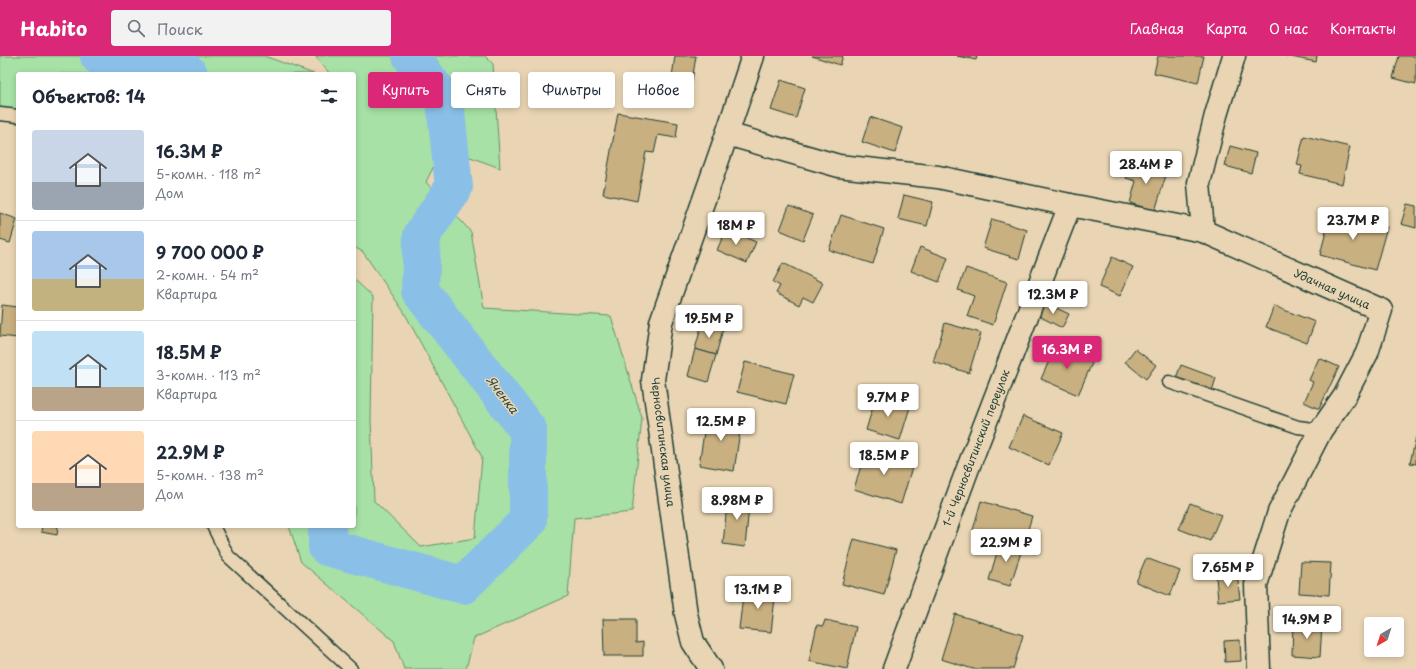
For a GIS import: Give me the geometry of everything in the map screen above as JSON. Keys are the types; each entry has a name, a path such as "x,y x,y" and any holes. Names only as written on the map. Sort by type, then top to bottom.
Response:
{"street":[{"name":"Черносвитинская улица","path":"711,669 693,642 686,614 653,380 661,322 727,134 752,56"},
{"path":"727,134 839,166 938,177 1202,231 1199,182 1216,115 1234,56"},
{"name":"1-й Черносвитинский переулок","path":"894,669 968,468 1070,205"},
{"name":"Удачная улица","path":"1202,231 1381,310 1367,353 1344,397 1321,430 1279,512 1256,585 1259,669"}],"lane":[{"path":"0,114 16,116"},
{"path":"1169,382 1298,427 1321,430"},
{"path":"214,528 228,556 351,669"}],"green space":[{"path":"0,56 264,56 308,72 16,72 16,121 0,121"},
{"path":"315,56 485,56 493,64 494,72 451,72 451,108 496,108 500,168 443,147 426,182 471,232 484,308 611,316 642,418 632,512 574,518 568,596 474,638 466,669 404,669 394,641 301,562 290,528 356,528 356,281 373,297 371,419 374,501 421,547 475,538 482,457 404,312 363,252 356,248 356,72 328,72"}],"building":[{"path":"675,56 696,56 693,72 673,72"},
{"path":"812,56 843,56 840,65"},
{"path":"957,56 977,56 976,60"},
{"path":"1158,56 1204,56 1198,83 1154,73"},
{"path":"1286,56 1317,56 1316,62"},
{"path":"1399,56 1416,56 1416,84 1393,78"},
{"path":"781,80 805,88 796,118 771,110"},
{"path":"618,113 678,123 676,138 658,135 654,153 646,152 637,201 603,194"},
{"path":"870,117 903,128 895,153 862,142"},
{"path":"1304,136 1350,147 1342,184 1300,174 1302,166 1297,165"},
{"path":"1230,146 1256,153 1251,173 1225,166"},
{"path":"1131,161 1167,172 1155,211 1130,203 1136,181 1126,178"},
{"path":"904,195 933,202 927,226 898,219"},
{"path":"1407,204 1416,206 1416,228 1401,224"},
{"path":"789,206 813,215 803,240 780,230"},
{"path":"1331,212 1387,227 1375,270 1320,255"},
{"path":"0,213 16,219 16,222 10,243 0,240"},
{"path":"841,215 884,229 873,264 829,250"},
{"path":"992,219 1027,230 1019,259 983,248"},
{"path":"726,229 756,242 747,263 717,250"},
{"path":"920,247 948,258 939,282 911,271"},
{"path":"1112,257 1133,267 1120,296 1099,287"},
{"path":"783,263 823,283 813,302 803,297 799,305 776,293 780,286 773,282"},
{"path":"966,268 1007,282 993,325 967,316 974,296 958,290"},
{"path":"1043,302 1069,314 1062,328 1037,315"},
{"path":"2,305 16,307 16,338 0,336"},
{"path":"1274,306 1315,322 1307,343 1266,327"},
{"path":"945,323 981,333 969,373 933,362"},
{"path":"702,324 723,329 716,355 695,349"},
{"path":"1056,345 1093,361 1078,395 1041,379"},
{"path":"695,349 716,355 708,382 688,376"},
{"path":"1135,349 1156,365 1146,379 1125,362"},
{"path":"1319,358 1339,367 1319,409 1304,402 1313,382 1309,380"},
{"path":"745,362 794,374 786,404 737,392"},
{"path":"1181,365 1216,378 1212,391 1176,378"},
{"path":"876,397 910,407 900,440 866,430"},
{"path":"707,413 742,418 734,471 699,465"},
{"path":"1023,416 1063,433 1049,465 1009,447"},
{"path":"1416,437 1416,464 1410,463"},
{"path":"866,449 913,464 901,504 854,489"},
{"path":"728,495 750,497 745,547 723,544"},
{"path":"981,501 1032,516 1023,546 973,530"},
{"path":"1190,503 1221,515 1210,541 1179,529"},
{"path":"42,528 58,528 57,535 41,532"},
{"path":"854,539 896,550 884,595 842,584"},
{"path":"1001,539 1023,546 1010,586 989,580"},
{"path":"1146,558 1180,571 1170,596 1136,582"},
{"path":"1301,562 1331,563 1329,595 1299,593"},
{"path":"1237,574 1240,599 1218,601 1216,576"},
{"path":"744,587 776,590 771,632 739,629"},
{"path":"955,614 1023,635 1013,669 973,669 941,659"},
{"path":"603,619 636,619 636,643 643,642 643,656 604,656"},
{"path":"825,620 856,627 847,669 809,661 817,625 823,626"},
{"path":"1293,623 1322,624 1320,657 1292,655"},
{"path":"1240,640 1241,661 1225,662 1224,641"}],"waterway":[{"name":"Яченка","path":"99,56 177,64 187,72"},
{"name":"Яченка","path":"327,528 327,547 463,585 528,521 528,430 420,291 422,235 454,187 445,102 411,56"}]}
